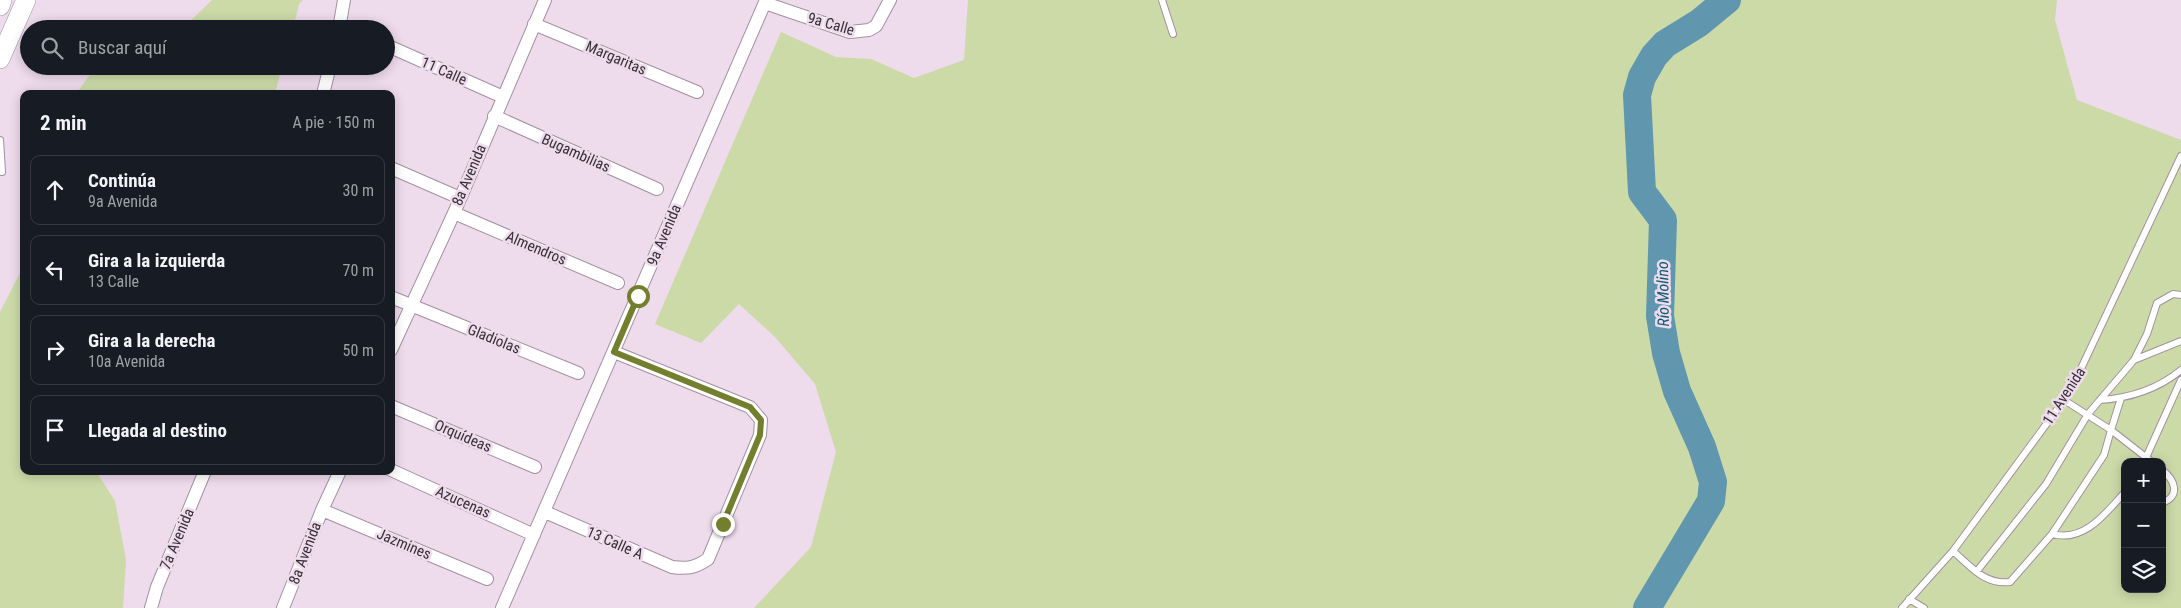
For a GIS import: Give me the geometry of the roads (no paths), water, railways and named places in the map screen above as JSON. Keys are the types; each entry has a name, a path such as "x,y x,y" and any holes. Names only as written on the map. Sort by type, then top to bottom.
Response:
{"main road":[{"path":"0,6 2,0"},
{"path":"0,59 26,0"}],"street":[{"path":"343,20 344,0"},
{"name":"8a Avenida","path":"395,341 454,214 494,116 545,0"},
{"name":"9a Calle","path":"765,1 850,32 869,30 881,20 890,0"},
{"name":"9a Avenida","path":"502,608 765,1"},
{"name":"Margaritas","path":"534,24 697,92"},
{"name":"11 Calle","path":"395,49 503,97"},
{"path":"324,90 328,75"},
{"name":"Bugambilias","path":"494,116 657,190"},
{"path":"395,170 460,198"},
{"name":"Almendros","path":"454,214 618,283"},
{"name":"Gladiolas","path":"395,299 578,373"},
{"name":"13 Calle A","path":"545,512 658,562 686,569 698,566 708,559 760,435 761,420 750,407 614,352"},
{"name":"Orquídeas","path":"395,408 535,467"},
{"name":"Azucenas","path":"395,472 534,534"},
{"name":"7a Avenida","path":"151,608 157,588 203,475"},
{"name":"8a Avenida","path":"284,608 322,510 338,475"},
{"name":"Jazmines","path":"322,510 488,579"}],"lane":[{"path":"1162,0 1173,34"},
{"path":"0,140 2,172"},
{"name":"11 Avenida","path":"1902,608 1908,599 1953,551 2064,400 2086,360 2181,156"},
{"path":"1977,571 2046,484 2088,414 2134,360 2147,334 2158,303 2173,294 2181,296"},
{"path":"2134,360 2181,341"},
{"path":"2100,400 2121,398 2150,389 2169,380 2181,370"},
{"path":"2149,458 2181,380"},
{"path":"1953,551 1986,579 1998,583 2010,582 2052,534 2104,454 2121,398"},
{"path":"2064,400 2111,430 2146,458"},
{"path":"2166,473 2173,484 2174,494 2171,500 2166,502"},
{"path":"2052,534 2064,537 2087,529 2106,513 2121,496"},
{"path":"1908,599 1924,608"}],"waterway":[{"name":"Río Molino","path":"1647,608 1711,501 1713,482 1702,447 1677,391 1666,353 1660,316 1663,220 1642,192 1637,95 1642,77 1654,56 1665,44 1699,23 1727,0"}]}
